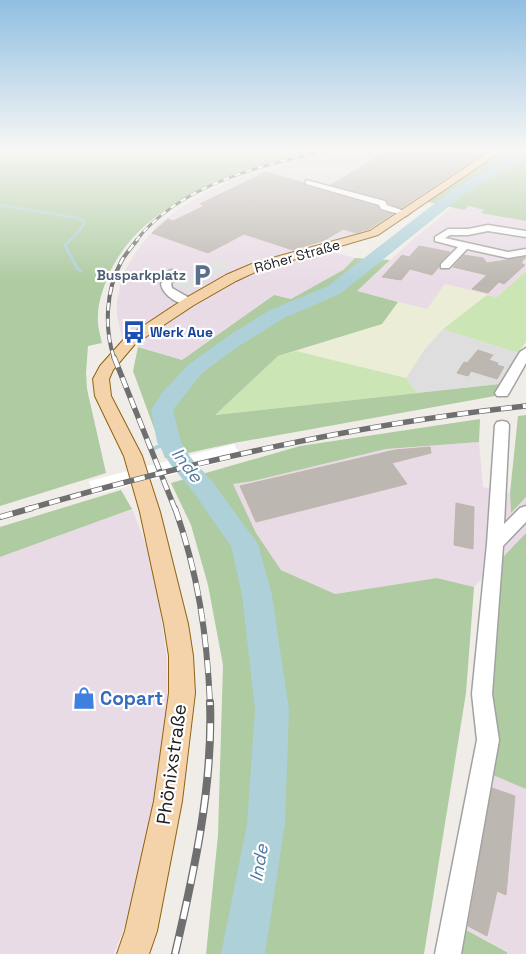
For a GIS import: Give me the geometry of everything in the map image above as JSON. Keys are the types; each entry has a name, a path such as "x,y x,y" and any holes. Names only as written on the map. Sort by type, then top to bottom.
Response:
{"main road":[{"name":"Röher Straße","path":"133,456 102,396 101,380 106,369 130,341 189,302 231,278 258,266 366,237 380,230 433,195"},
{"name":"Phönixstraße","path":"133,456 150,512 176,624 181,656 182,693 178,740 168,801 141,932 133,954"}],"street":[{"path":"355,195 382,202 384,207 406,213"},
{"path":"526,234 488,228 468,232 448,232 438,239 508,255 526,252"},
{"path":"445,266 464,246"},
{"path":"173,273 166,284 167,289 172,294 189,302"},
{"path":"502,393 526,352"},
{"path":"448,954 488,740 482,694 495,544 502,425"},
{"path":"495,544 526,512"}],"shaded area":[{"path":"203,195 430,195 378,230 326,250 355,258 343,270 291,299 274,295 182,360 123,342 117,316 117,302 122,275 138,249 157,225"},
{"path":"468,206 484,210 482,213 526,221 526,271 497,297 445,284 427,309 356,292 411,241 451,208 464,210"},
{"name":"Busparkplatz","path":"217,260 233,266 188,291 171,284"},
{"path":"443,329 518,353 500,384 417,393 406,378 424,350"},
{"path":"479,442 483,487 510,493 511,513 526,497 526,533 474,587 437,578 335,594 281,570 256,533 233,484 253,481 386,449"},
{"name":"Copart","path":"132,509 153,562 167,659 168,737 157,798 126,923 114,954 0,954 0,557"},
{"path":"488,773 526,789 526,954 507,954 507,951 464,929"}],"green space":[{"path":"0,195 191,195 171,206 146,225 124,249 108,276 103,291 98,311 102,343 88,346 86,373 87,389 106,473 0,506"},
{"path":"439,195 526,195 526,221 481,213 484,210 469,206 464,210 428,202"},
{"path":"355,258 390,260 357,291 398,302 382,324 278,356 215,415 500,384 495,396 234,443 165,458 133,371 138,347 182,360 274,295 291,299 343,270"},
{"path":"526,271 526,342 518,353 443,329 487,295 497,297"},
{"path":"445,284 487,295 443,329 424,350 406,378 296,351 382,324 398,302 427,309"},
{"path":"296,351 406,378 417,393 214,415 278,356"},
{"path":"526,415 526,497 511,513 510,493 518,416"},
{"path":"480,419 479,442 386,449 253,481 233,484 256,533 281,570 335,594 437,578 474,587 466,693 424,954 206,954 218,835 223,665 208,585 191,525 171,483 300,446"},
{"path":"121,490 132,509 0,557 0,527"},
{"path":"526,533 526,789 488,773 488,694 503,557"},
{"path":"464,929 507,952 507,954 460,954"}],"pier":[{"path":"234,444 241,457 93,495 89,481"}],"building":[{"path":"220,195 335,195 378,207 380,211 392,214 369,229 356,233 343,229 325,240 293,250 244,234 208,253 152,233 168,219 173,221 204,206 200,204"},
{"path":"368,195 421,195 401,208 388,203 385,199"},
{"path":"419,246 450,252 432,275 410,269 401,280 382,277 402,255 409,257"},
{"path":"464,255 483,258 487,263 526,257 521,263 525,265 504,284 499,282 488,293 472,289 487,275 453,267"},
{"path":"478,350 493,355 489,360 504,367 497,379 471,371 468,376 457,373 464,362 467,363"},
{"path":"430,447 431,453 392,463 407,484 256,522 240,486 395,450"},
{"path":"456,503 474,507 473,549 454,545"},
{"path":"492,788 515,796 506,895 497,891 487,936 468,926"}],"waterway":[{"name":"Inde","path":"243,954 266,824 272,710 257,595 244,544 203,487 182,464 169,442 162,410 195,369 232,342 277,314 334,290 455,195"},
{"path":"0,205 78,218 85,222 65,245 77,268 81,271"},
{"name":"Inde","path":"247,326 253,329"},
{"path":"155,448 169,442"}],"railway":[{"path":"136,241 154,222 175,205 193,195"},
{"path":"114,358 108,322 112,285 121,262 137,240"},
{"path":"114,357 161,474"},
{"path":"161,474 337,434 400,423 526,406"},
{"path":"28,509 161,474"},
{"path":"161,474 175,509"},
{"path":"0,517 32,508"},
{"path":"175,508 190,556 200,604 210,704"},
{"path":"175,954 201,829 208,766 210,704"}],"place":[{"name":"Busparkplatz","path":"202,275"},
{"name":"Werk Aue","path":"134,332"},
{"name":"Copart","path":"84,698"}]}
